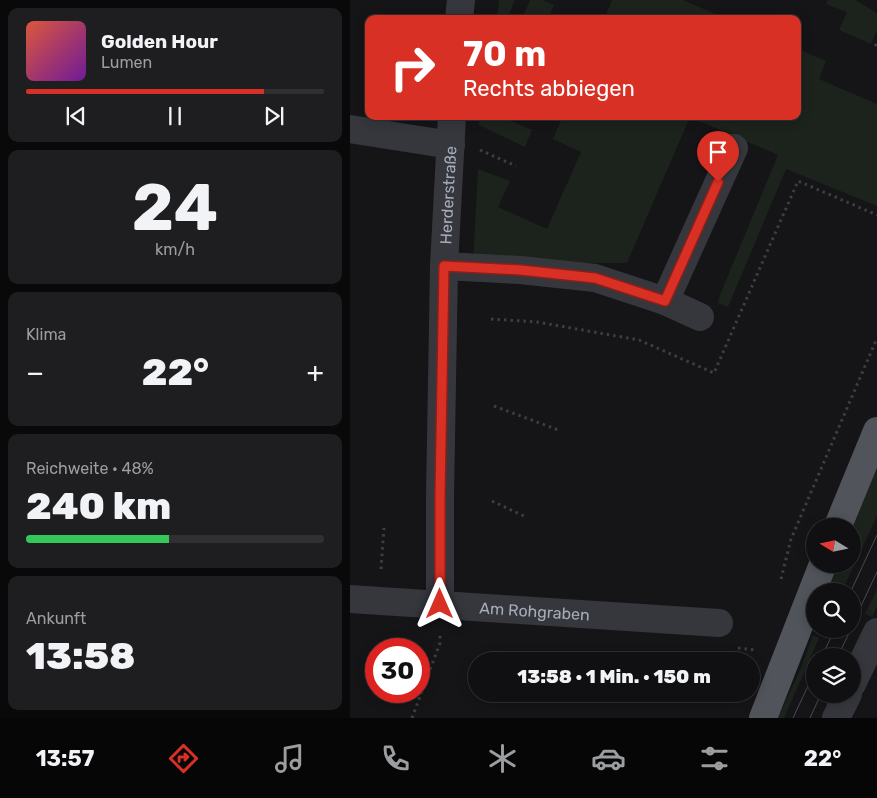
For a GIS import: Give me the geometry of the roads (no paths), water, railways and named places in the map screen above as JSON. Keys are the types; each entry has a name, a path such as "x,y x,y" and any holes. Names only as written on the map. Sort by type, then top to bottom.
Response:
{"main road":[{"path":"841,518 877,431"},
{"path":"762,718 819,573"}],"street":[{"path":"459,15 461,0"},
{"name":"Herderstraße","path":"440,604 444,266 452,120"},
{"path":"350,129 451,145"},
{"path":"665,301 734,148"},
{"path":"444,266 520,270 595,278 665,301 700,317"},
{"name":"Am Rohgraben","path":"350,599 719,623"},
{"path":"861,665 877,632"},
{"path":"836,718 844,703"}],"tram line":[{"path":"855,583 877,535"},
{"path":"861,606 877,572"},
{"path":"826,648 831,638"},
{"path":"842,648 847,638"},
{"path":"793,718 806,690"},
{"path":"810,718 817,703"}]}
